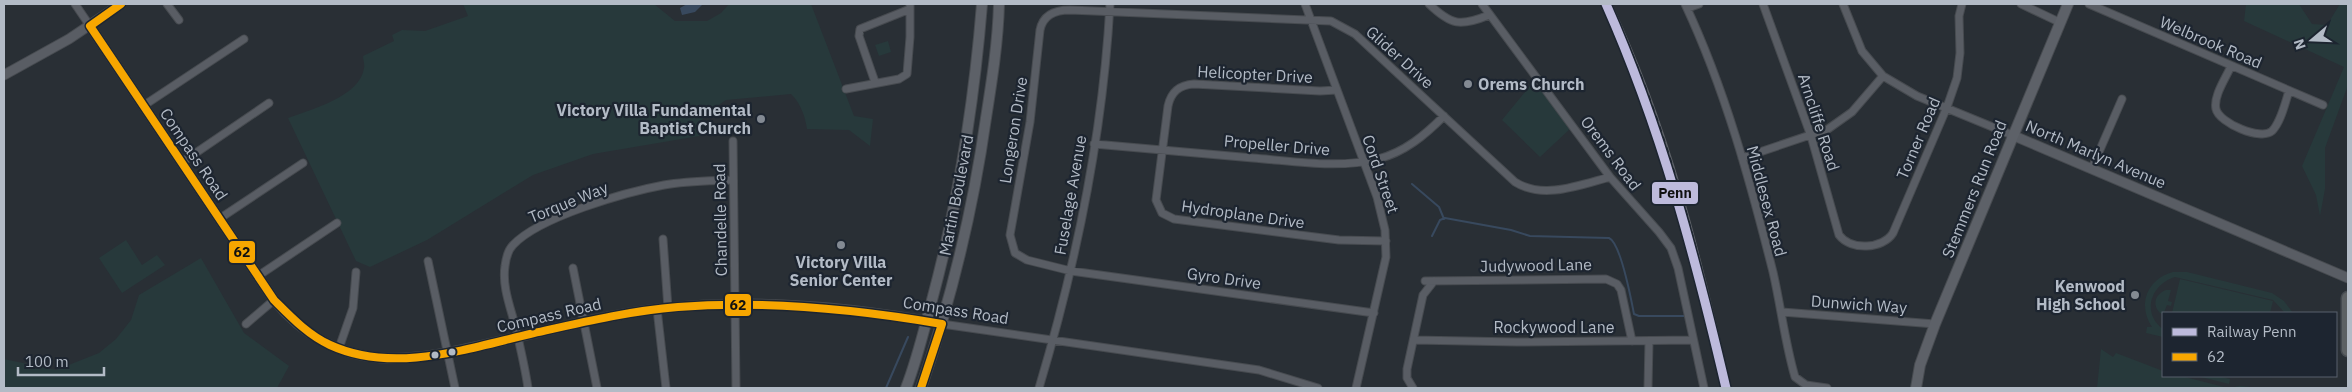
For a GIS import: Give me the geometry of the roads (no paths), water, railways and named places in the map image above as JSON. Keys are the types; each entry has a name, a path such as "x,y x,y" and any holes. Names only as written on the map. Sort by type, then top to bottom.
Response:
{"highway":[{"path":"2348,298 2348,350"}],"main road":[{"name":"Martin Boulevard","path":"906,388 944,256 965,148 982,4"},
{"name":"Martin Boulevard","path":"921,388 942,324 967,228 990,95 999,4"},
{"name":"Stemmers Run Road","path":"1916,388 1920,364 1935,324 2068,4"}],"street":[{"name":"Compass Road","path":"75,4 274,300 298,324 339,348 360,355 385,360 400,360 447,354 584,322 656,309 736,304 778,305 841,310 926,321 1259,370 1318,388"},
{"path":"4,75 90,26 121,4"},
{"path":"167,4 178,20"},
{"name":"Fuselage Avenue","path":"1039,388 1071,270 1094,144 1102,89 1110,4"},
{"name":"Cord Street","path":"1305,4 1380,208 1386,241 1385,263 1356,388"},
{"path":"1429,4 1444,18 1454,22 1474,21 1489,15"},
{"name":"Orems Road","path":"1482,4 1610,177 1671,248 1678,268 1704,388"},
{"path":"1687,6 1699,4"},
{"name":"Arncliffe Road","path":"1763,4 1811,136 1836,228 1843,240 1851,244"},
{"name":"North Marlyn Avenue","path":"1843,4 1862,51 1883,76 1904,90 2348,278"},
{"name":"Torner Road","path":"1851,244 1876,245 1890,238 1947,108 1959,66 1959,16 1962,4"},
{"path":"2021,4 2059,22"},
{"name":"Welbrook Road","path":"2089,4 2323,105"},
{"path":"846,89 875,82 899,79 907,74 910,6 860,29 859,36 875,82"},
{"name":"Middlesex Road","path":"1687,6 1742,158 1782,312 1795,377 1806,385 1827,388"},
{"name":"Longeron Drive","path":"1071,270 1027,260 1018,256 1012,248 1010,240 1011,228 1030,122 1042,23 1052,13 1063,10 1109,12"},
{"name":"Glider Drive","path":"1109,12 1332,21 1355,34 1515,182 1524,188 1535,191 1553,190 1610,177"},
{"path":"143,106 244,39"},
{"path":"2231,66 2215,103 2218,116 2224,121 2256,134 2268,133 2275,128 2289,91"},
{"path":"1742,158 1828,129 1852,112 1883,76"},
{"name":"Helicopter Drive","path":"1162,150 1170,98 1175,91 1184,85 1325,92 1337,90"},
{"path":"2092,168 2122,99"},
{"path":"181,163 269,103"},
{"name":"Propeller Drive","path":"1094,144 1304,163 1343,164 1363,162 1387,156 1408,146 1444,116"},
{"name":"Chandelle Road","path":"733,141 736,388"},
{"name":"Hydroplane Drive","path":"1162,150 1156,200 1162,213 1170,218 1308,237 1386,241"},
{"path":"219,219 303,163"},
{"name":"Torque Way","path":"528,388 518,337 504,282 504,269 510,250 527,234 586,207 618,196 665,185 732,180"},
{"path":"258,276 337,223"},
{"path":"663,239 668,308"},
{"path":"428,261 455,388"},
{"path":"573,268 597,388"},
{"name":"Gyro Drive","path":"1071,270 1374,313"},
{"path":"339,348 354,308 356,272"},
{"name":"Judywood Lane","path":"1425,281 1606,279 1617,284 1621,290 1632,341"},
{"path":"1413,388 1408,382 1407,374 1423,295 1434,281"},
{"path":"246,324 274,300"},
{"path":"656,309 666,388"},
{"name":"Dunwich Way","path":"1782,312 1935,324"},
{"name":"Rockywood Lane","path":"1414,340 1693,340"},
{"path":"1648,388 1649,341"}],"water":[{"path":"687,4 703,4 695,12 682,15 680,8"}],"waterway":[{"path":"1412,184 1439,207 1444,219"},
{"path":"1432,236 1440,220 1445,218 1511,230 1530,236 1609,238 1618,250 1634,314 1639,316 1685,316"},
{"path":"886,388 908,337"}],"railway":[{"path":"1610,4 1631,50 1649,97 1680,193 1694,241 1729,388"}],"rail line":[{"name":"Penn","path":"1606,4 1626,51 1660,145 1689,241 1726,388"}],"place":[{"name":"Orems Church","path":"1468,84"},
{"name":"Victory Villa Fundamental Baptist Church","path":"761,119"},
{"name":"Victory Villa Senior Center","path":"841,245"},
{"name":"Kenwood High School","path":"2135,295"}]}
